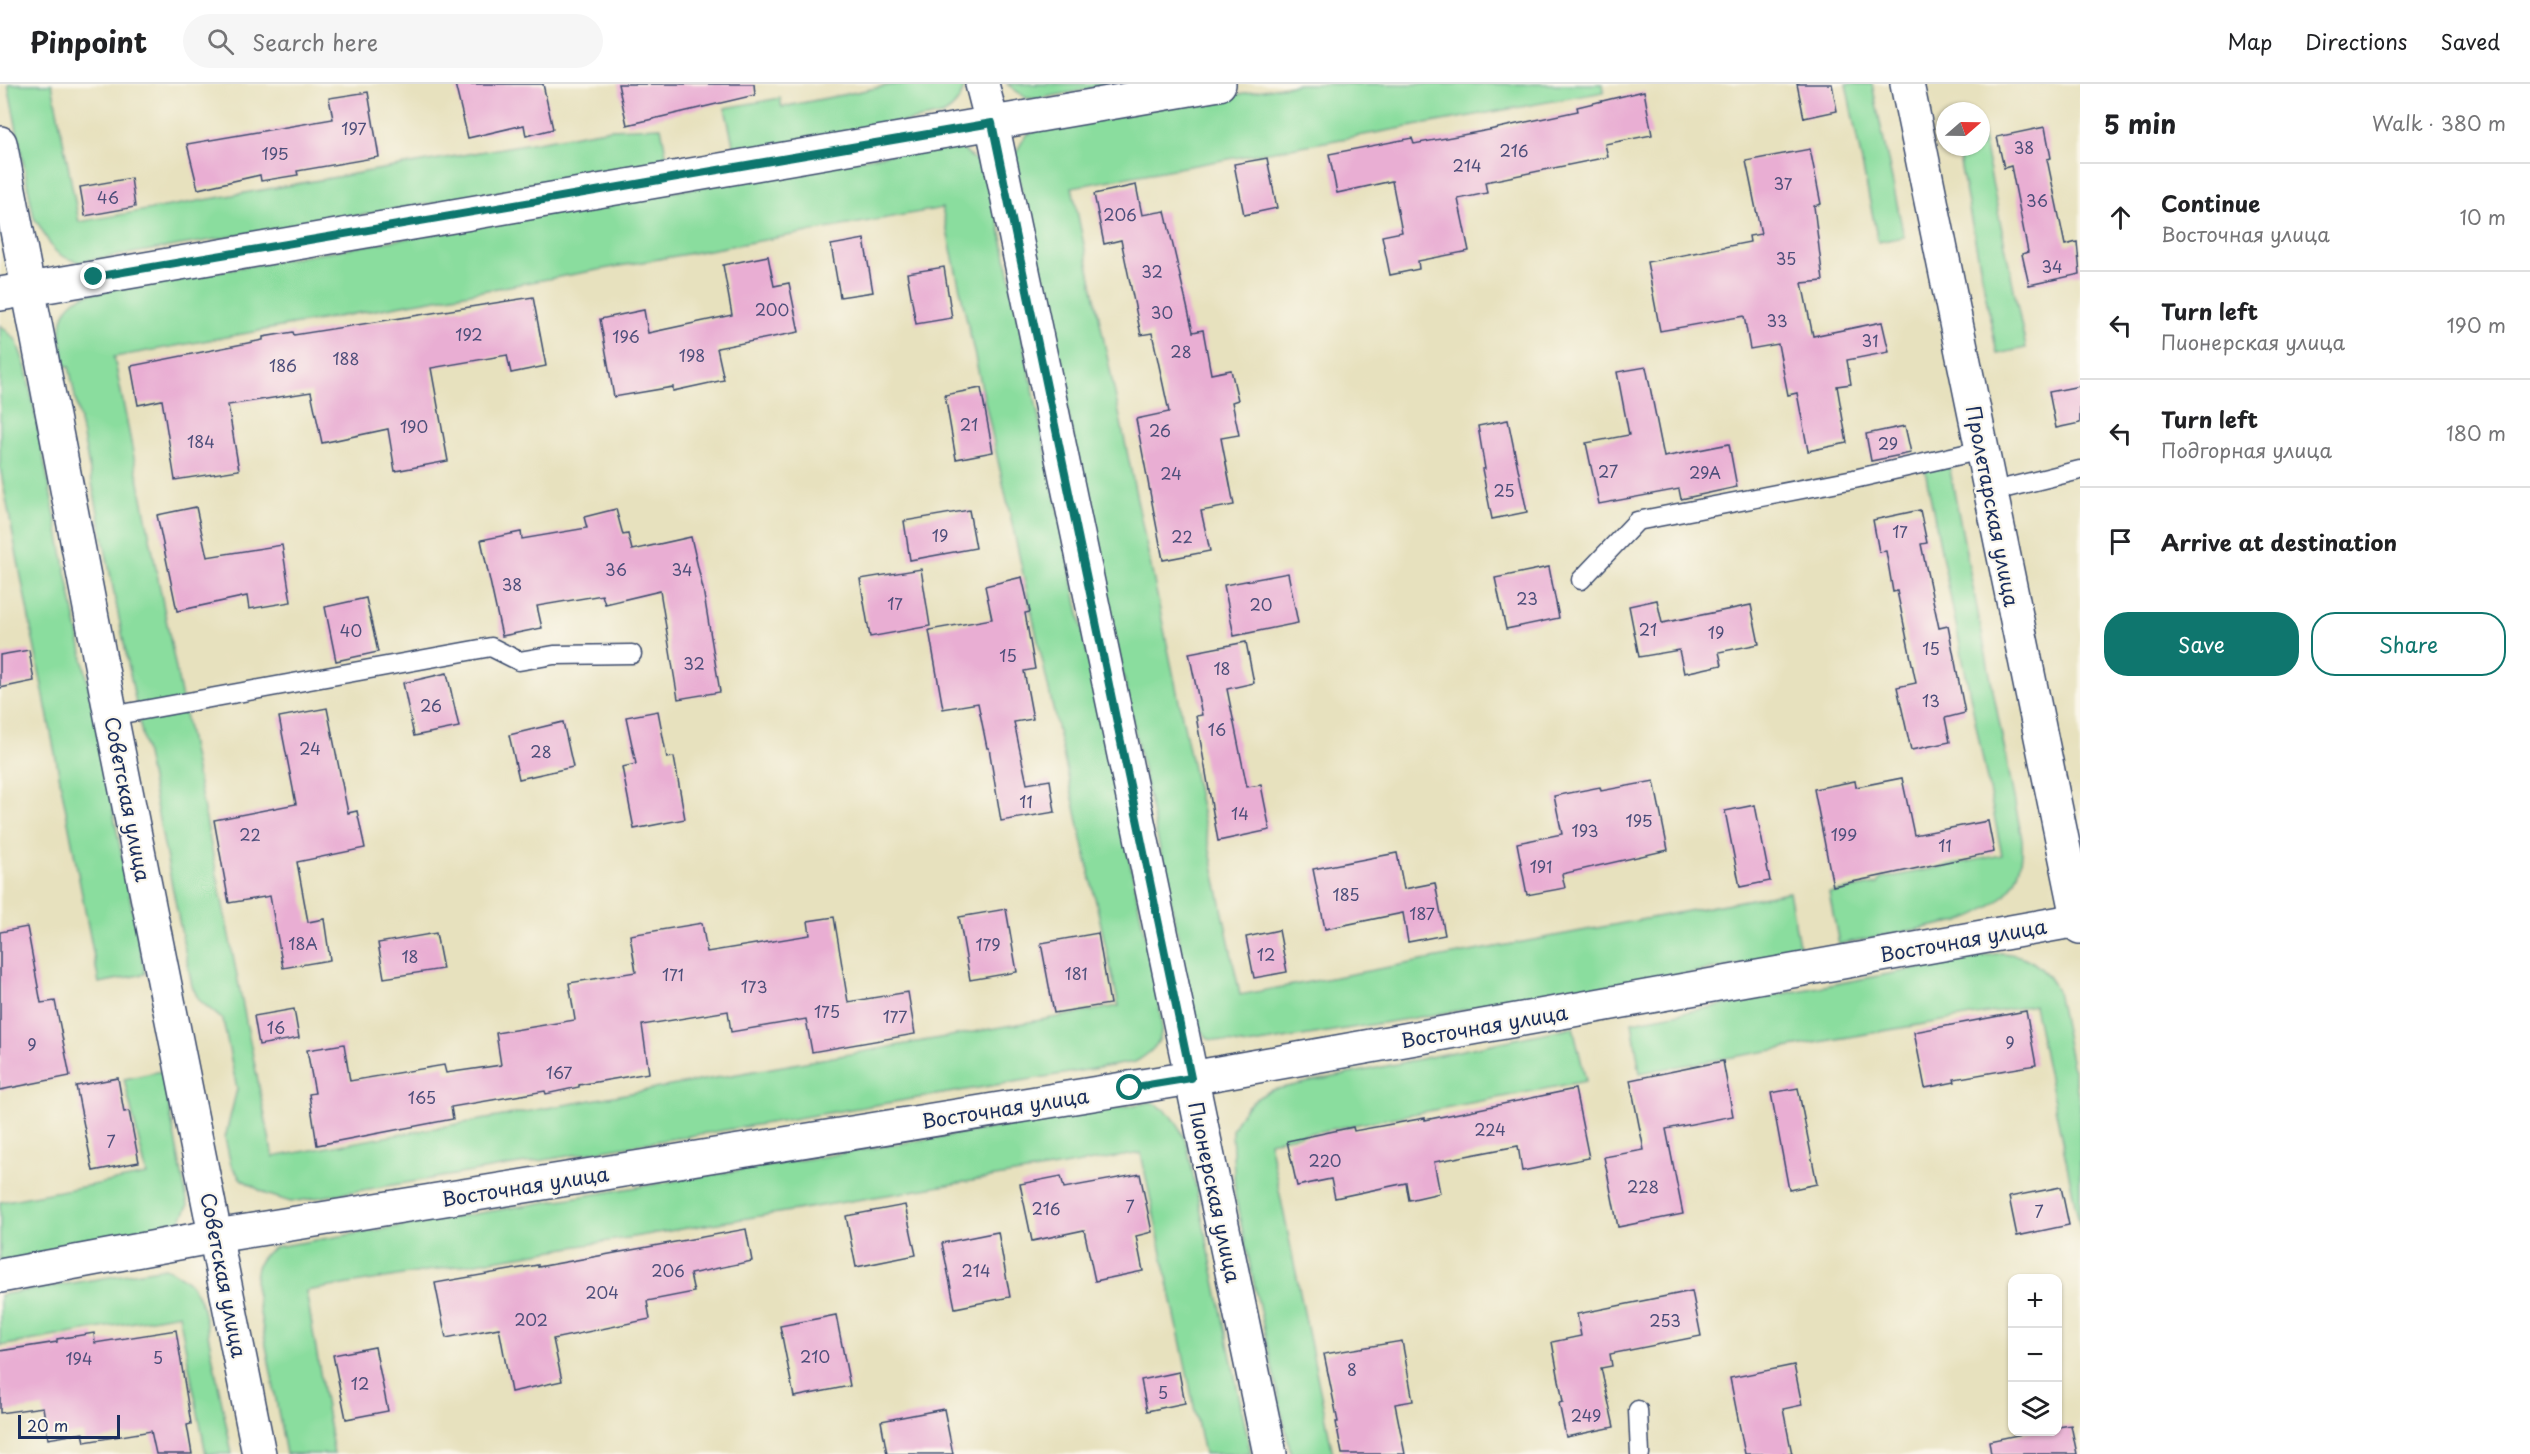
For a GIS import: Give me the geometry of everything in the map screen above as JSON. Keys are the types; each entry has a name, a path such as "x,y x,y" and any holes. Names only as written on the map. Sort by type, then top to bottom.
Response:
{"street":[{"name":"Пионерская улица","path":"982,84 1270,1454"},
{"path":"15,291 1219,84"},
{"name":"Пролетарская улица","path":"1907,84 2080,922"},
{"name":"Советская улица","path":"0,143 15,291 111,716 260,1454"},
{"name":"Восточная улица","path":"0,1276 216,1236 1191,1078 2080,922"}],"lane":[{"path":"1581,580 1637,520 1854,478 1982,450"},
{"path":"1990,492 2080,471"},
{"path":"111,716 492,647 519,661 554,655 632,654"},
{"path":"1638,1410 1640,1454"}],"green space":[{"path":"8,84 52,84 79,222 611,129 661,127 668,164 79,262 68,259 55,251 34,218"},
{"path":"896,84 965,84 957,102 942,115 735,153 725,108 780,98 782,107"},
{"path":"1007,84 1118,84 1036,99 1026,98"},
{"path":"1298,84 1603,84 1604,92 1072,187 1240,995 1789,892 1801,955 1247,1045 1209,1039 1197,1026 1014,156 1026,135 1042,128"},
{"path":"1846,84 1872,84 1904,237 1878,242"},
{"path":"942,145 960,147 987,171 994,199 1158,999 1162,1029 1153,1049 1135,1062 291,1202 266,1194 241,1179 231,1165 225,1138 237,1089 223,1020 199,1000 192,986 69,366 65,366 61,340 64,315 74,301 92,293","holes":["942,208 1119,1006 273,1157 114,357"]},
{"path":"1959,156 1987,156 2026,348 1997,354"},
{"path":"0,325 16,340 26,368 145,974 99,983 0,467"},
{"path":"1949,465 2022,839 2019,869 2008,892 1975,915 1960,921 1839,944 1829,893 1878,884 1881,879 2002,855 1925,470"},
{"path":"2001,953 2019,956 2035,964 2053,983 2057,991 2080,1105 2080,1228 2034,1005 1640,1073 1632,1022"},
{"path":"1573,1027 1586,1081 1269,1141 1333,1454 1291,1454 1235,1196 1232,1130 1239,1117 1253,1101 1272,1090"},
{"path":"162,1071 188,1206 179,1223 165,1231 0,1266 0,1202 147,1175 124,1079"},
{"path":"1151,1102 1170,1114 1181,1130 1187,1145 1251,1454 1204,1454 1141,1153 306,1291 334,1454 286,1454 255,1286 259,1263 275,1247"},
{"path":"165,1268 180,1275 190,1284 203,1309 232,1454 206,1454 179,1314 0,1346 0,1295"}],"building":[{"path":"455,84 543,84 553,129 526,136 524,125 468,138"},
{"path":"618,84 754,84 755,95 627,125"},
{"path":"1797,84 1832,84 1837,111 1804,118"},
{"path":"1644,91 1652,135 1605,144 1608,157 1485,182 1487,193 1458,199 1469,251 1418,261 1419,269 1390,275 1382,236 1402,232 1392,181 1337,193 1329,154 1412,138 1414,144 1489,130 1578,111 1577,107"},
{"path":"368,92 379,157 297,171 298,175 261,181 260,175 198,189 187,144 333,119 329,98"},
{"path":"2045,127 2051,158 2047,159 2065,245 2077,242 2080,274 2029,285 2022,254 2028,252 2011,166 2004,168 1997,137"},
{"path":"1810,149 1821,204 1814,206 1823,281 1802,283 1813,336 1882,322 1889,352 1847,360 1851,384 1837,386 1847,443 1808,451 1797,393 1788,395 1778,344 1750,349 1744,316 1660,331 1647,262 1750,242 1749,236 1761,234 1746,161"},
{"path":"1267,158 1277,208 1244,215 1234,164"},
{"path":"131,178 135,207 85,216 80,187"},
{"path":"1136,185 1142,215 1165,211 1193,332 1203,330 1211,374 1231,370 1238,400 1232,402 1239,435 1221,438 1234,505 1201,511 1210,551 1163,560 1136,419 1169,412 1152,333 1141,335 1121,240 1104,244 1094,194"},
{"path":"864,239 873,292 840,297 831,245"},
{"path":"768,256 774,286 789,283 799,332 717,348 724,380 673,391 673,387 614,397 600,319 644,310 648,333 732,315 723,265"},
{"path":"944,267 952,318 916,324 907,273"},
{"path":"533,297 546,366 511,373 507,355 431,368 448,461 395,471 388,429 322,443 311,392 228,405 239,470 175,480 162,400 138,405 131,366 263,340 263,337 293,332 294,335"},
{"path":"1646,367 1664,457 1729,444 1737,487 1681,499 1679,489 1599,504 1586,443 1629,435 1617,372"},
{"path":"2080,386 2080,423 2056,428 2049,392"},
{"path":"981,388 993,452 956,459 945,395"},
{"path":"1508,420 1527,512 1492,519 1482,469 1485,469 1478,426"},
{"path":"1905,426 1911,453 1871,461 1866,434"},
{"path":"196,507 207,557 282,545 291,602 249,609 247,596 177,611 157,515"},
{"path":"616,509 623,535 628,534 632,550 691,537 703,589 720,692 678,699 660,591 605,604 602,595 537,606 542,628 502,636 481,540 521,532 522,539 587,528 584,517"},
{"path":"969,510 976,548 910,560 904,521"},
{"path":"1920,510 1927,543 1921,544 1939,628 1948,626 1965,713 1945,718 1950,742 1911,750 1897,687 1916,683 1897,591 1893,592 1886,551 1879,552 1873,520"},
{"path":"1549,567 1559,618 1506,629 1495,578"},
{"path":"921,569 930,626 870,637 860,579"},
{"path":"1288,573 1298,623 1234,636 1224,585"},
{"path":"1022,577 1030,612 1025,613 1035,669 1024,671 1033,719 1014,722 1027,784 1050,780 1055,812 1001,821 989,748 987,748 978,703 943,709 929,630 992,619 985,586"},
{"path":"366,598 378,652 336,661 325,607"},
{"path":"1657,600 1662,623 1751,605 1759,644 1719,652 1722,665 1684,673 1679,650 1639,657 1629,606"},
{"path":"1246,642 1254,683 1227,689 1247,787 1261,785 1270,830 1218,841 1196,716 1202,715 1189,653"},
{"path":"29,650 34,681 0,688 0,655"},
{"path":"447,673 459,727 414,736 403,683"},
{"path":"327,708 348,813 357,811 365,848 297,862 308,922 324,919 330,960 283,968 270,896 229,903 214,820 296,804 279,717"},
{"path":"658,711 667,758 674,757 685,819 634,829 622,767 636,764 626,717"},
{"path":"563,722 573,767 519,779 509,735"},
{"path":"1902,778 1914,835 1988,821 1994,852 1833,886 1814,789 1855,781 1856,787"},
{"path":"1654,781 1668,850 1562,874 1565,888 1527,895 1517,843 1562,834 1554,796 1600,787 1601,791"},
{"path":"1755,805 1770,881 1740,887 1725,811"},
{"path":"1397,853 1404,889 1435,883 1445,935 1408,942 1403,913 1325,929 1313,869"},
{"path":"1006,909 1017,972 970,980 959,917"},
{"path":"834,917 848,1002 908,992 915,1034 812,1052 806,1019 731,1032 728,1011 642,1025 649,1073 579,1085 579,1087 546,1094 545,1091 451,1107 453,1119 317,1145 309,1094 315,1093 307,1050 344,1044 350,1081 444,1065 446,1073 501,1065 496,1033 575,1020 569,983 636,972 630,935 702,923 707,952 810,935 808,921"},
{"path":"27,927 41,1003 55,1001 70,1076 0,1090 0,932"},
{"path":"1279,930 1287,972 1254,978 1246,937"},
{"path":"436,933 443,969 384,978 378,943"},
{"path":"1098,933 1110,1004 1054,1013 1041,943"},
{"path":"294,1009 299,1038 259,1045 254,1016"},
{"path":"2026,1011 2036,1065 1954,1079 1955,1082 1925,1088 1914,1032"},
{"path":"1723,1061 1733,1116 1666,1129 1683,1214 1618,1227 1604,1157 1644,1150 1630,1080"},
{"path":"118,1078 124,1112 129,1111 139,1162 93,1171 76,1086"},
{"path":"1798,1088 1817,1184 1789,1190 1771,1093"},
{"path":"1575,1089 1589,1158 1522,1171 1518,1146 1434,1162 1440,1193 1409,1200 1406,1183 1335,1198 1331,1179 1297,1186 1287,1141 1353,1127 1354,1131 1425,1118 1425,1120"},
{"path":"1140,1174 1152,1232 1136,1236 1143,1271 1095,1281 1084,1230 1032,1241 1020,1184 1061,1176 1064,1188"},
{"path":"2061,1187 2069,1225 2017,1236 2009,1197"},
{"path":"905,1205 916,1255 856,1267 846,1216"},
{"path":"746,1229 752,1261 690,1274 694,1292 647,1301 650,1319 553,1339 562,1381 511,1392 499,1328 446,1338 435,1283 538,1265 538,1267"},
{"path":"998,1232 1010,1297 955,1308 942,1243"},
{"path":"1692,1291 1701,1336 1610,1354 1612,1366 1601,1368 1614,1427 1566,1437 1559,1403 1563,1402 1552,1342 1581,1336 1577,1314"},
{"path":"836,1315 850,1386 794,1397 780,1326"},
{"path":"176,1330 191,1424 187,1425 192,1454 156,1454 151,1431 85,1442 83,1433 48,1439 43,1407 0,1413 0,1351 57,1342 57,1339 94,1333 95,1343"},
{"path":"1402,1341 1413,1401 1395,1404 1405,1454 1342,1454 1324,1354"},
{"path":"375,1347 388,1411 346,1419 333,1355"},
{"path":"1794,1365 1802,1405 1783,1409 1792,1454 1745,1454 1730,1378"},
{"path":"1179,1372 1185,1403 1147,1411 1141,1380"},
{"path":"944,1409 953,1454 887,1454 881,1421"},
{"path":"2071,1425 2077,1454 1991,1454 1989,1441 2012,1436 2062,1436 2062,1426"}],"route":[{"path":"94,277 992,123 1191,1078 1130,1088"}]}
